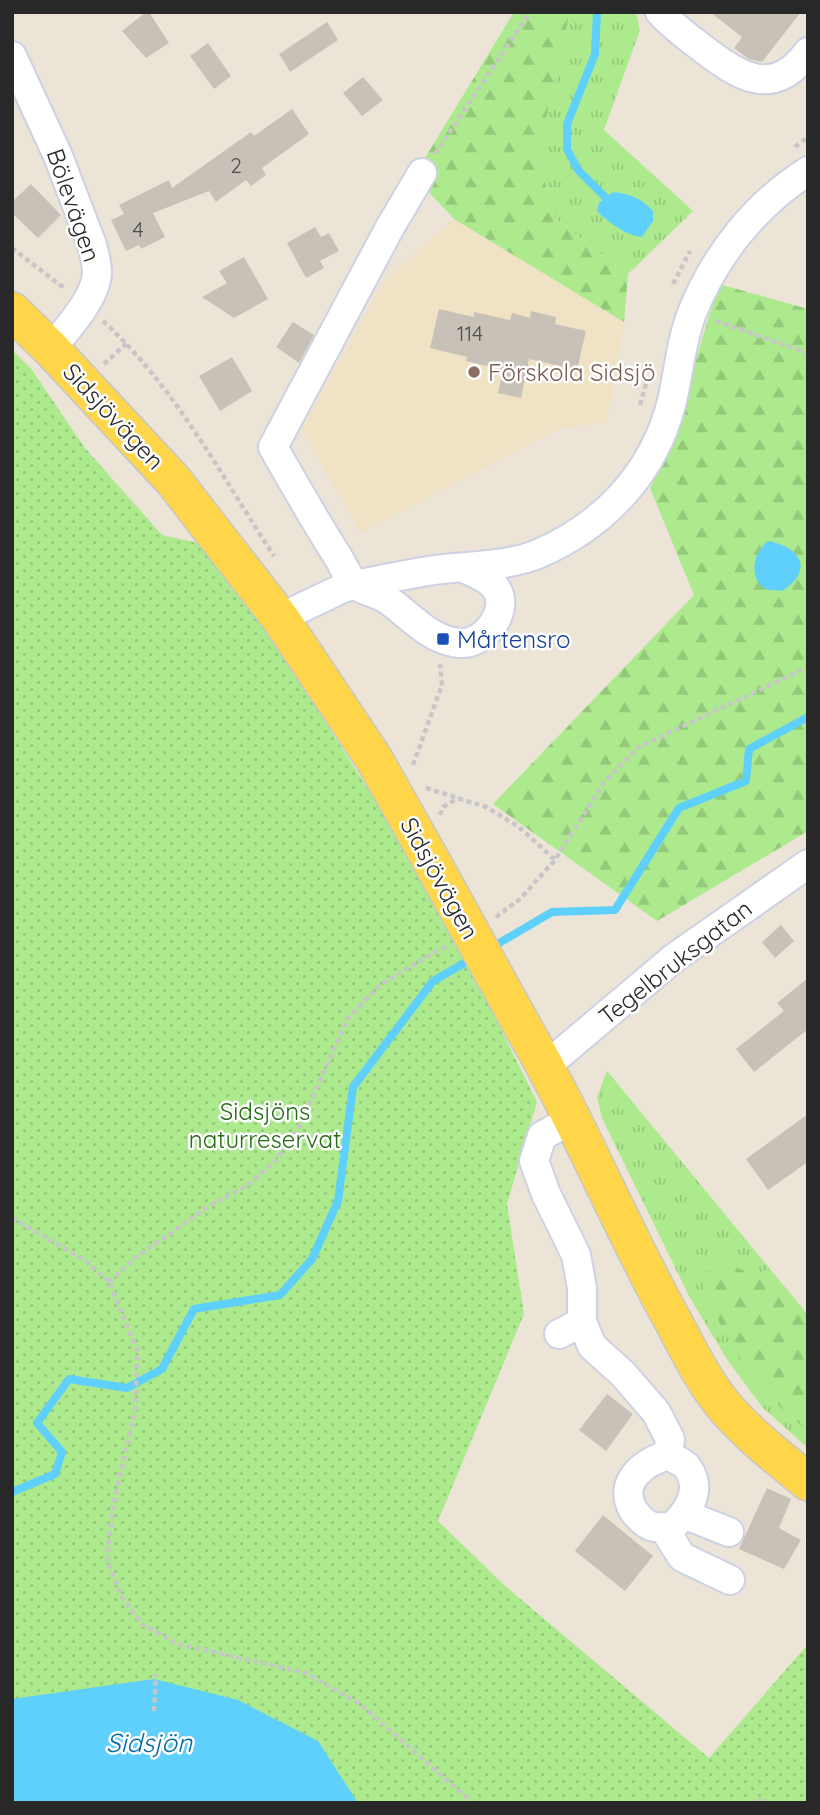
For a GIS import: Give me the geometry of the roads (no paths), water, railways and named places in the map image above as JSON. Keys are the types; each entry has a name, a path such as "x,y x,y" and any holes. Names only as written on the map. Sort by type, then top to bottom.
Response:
{"main road":[{"name":"Sidsjövägen","path":"12,311 173,480 280,618 374,759 546,1066 638,1257 693,1358 723,1405 756,1440 808,1482"}],"street":[{"path":"660,12 730,70 744,76 760,80 779,76 800,62 808,51"},
{"name":"Bölevägen","path":"12,56 58,156 96,260 97,275 93,288 75,320 51,349"},
{"path":"280,618 355,585 427,572 509,562 535,555 573,537 596,521 619,500 645,467 665,424 692,313 714,267 738,233 766,204 798,161"},
{"path":"422,173 389,229 274,447 307,508 355,585 387,599 424,630 462,644 477,639 489,629 498,616 501,602 498,590 489,581 464,568"},
{"name":"Tegelbruksgatan","path":"546,1066 674,958 808,864"},
{"path":"572,1119 542,1136 534,1161 546,1194 576,1255 582,1288 570,1328 623,1374 656,1412 670,1439 668,1455"},
{"path":"729,1532 675,1521 653,1527 638,1518 629,1503 628,1487 637,1472 652,1460 668,1455 687,1466 693,1480 693,1497 675,1521 682,1557 730,1580"}],"water":[{"path":"613,192 635,197 653,211 653,221 642,237 618,228 597,211 599,203"},
{"path":"768,541 789,549 800,564 796,579 783,591 766,589 756,579 756,558"},
{"name":"Sidsjön","path":"154,1679 238,1700 318,1741 358,1803 12,1803 12,1699"}],"waterway":[{"path":"597,12 595,54 567,124 567,149 578,170 605,197"},
{"path":"489,949 552,912 615,910 679,808 746,781 749,749 808,717"},
{"path":"12,1492 55,1474 62,1452 37,1423 69,1379 127,1388 162,1369 194,1309 280,1295 312,1259 338,1201 353,1087 433,981 475,957"}],"place":[{"name":"Förskola Sidsjö","path":"474,372"},
{"name":"Mårtensro","path":"443,639"}],"park label":[{"name":"Sidsjöns naturreservat","path":"265,1125"}]}
